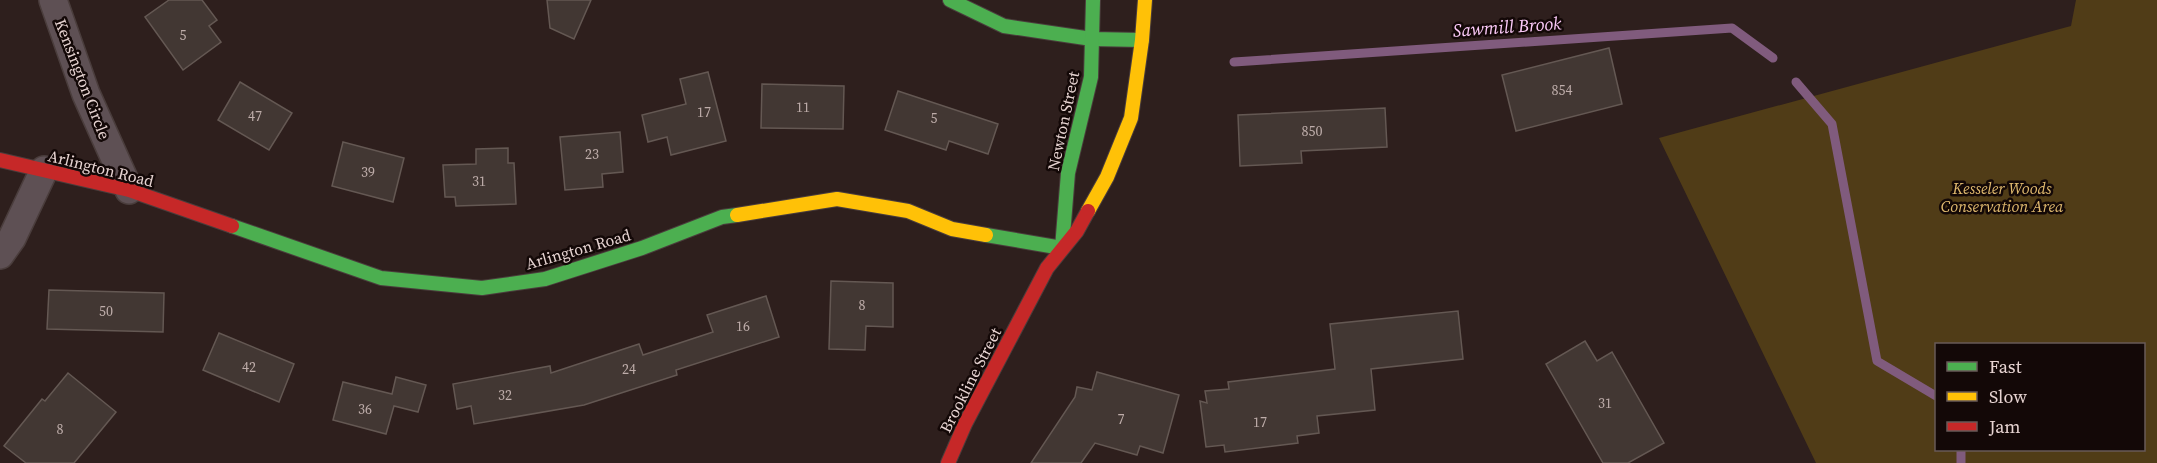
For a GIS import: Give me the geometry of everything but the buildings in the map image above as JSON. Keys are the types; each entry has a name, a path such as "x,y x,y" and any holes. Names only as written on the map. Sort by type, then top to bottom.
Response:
{"street":[{"name":"Kensington Circle","path":"53,0 86,94 129,190"},
{"path":"950,0 1004,26 1092,39 1142,40"},
{"name":"Newton Street","path":"1062,248 1068,173 1090,77 1093,0"},
{"path":"1062,248 1077,231 1107,177 1131,118 1145,0"},
{"name":"Arlington Road","path":"0,160 129,190 381,278 482,288 545,279 642,248 722,217 837,199 908,211 952,229 1062,248"},
{"path":"0,255 12,238 44,170"},
{"name":"Brookline Street","path":"948,463 965,424 1023,313 1047,268 1062,248"}],"green space":[{"name":"Kesseler Woods Conservation Area","path":"2076,0 2157,0 2157,463 1816,463 1659,138 2071,26"}],"waterway":[{"name":"Sawmill Brook","path":"1234,62 1732,28 1773,58"},
{"name":"Sawmill Brook","path":"1796,82 1832,124 1877,361 1935,395"},
{"name":"Sawmill Brook","path":"1961,451 1961,463"}],"traffic: fast":[{"path":"950,0 1004,26 1092,39 1142,40"},
{"path":"1062,248 1068,173 1091,77 1093,0"},
{"path":"232,226 381,278 482,288 545,279 642,248 722,217 737,215"},
{"path":"986,235 1062,248"}],"traffic: slow":[{"path":"1088,211 1107,177 1131,118 1145,0"},
{"path":"737,215 837,199 908,211 952,229 986,235"}],"traffic: jam":[{"path":"0,160 129,190 232,226"},
{"path":"948,463 965,424 1047,268 1077,231 1088,211"}]}
